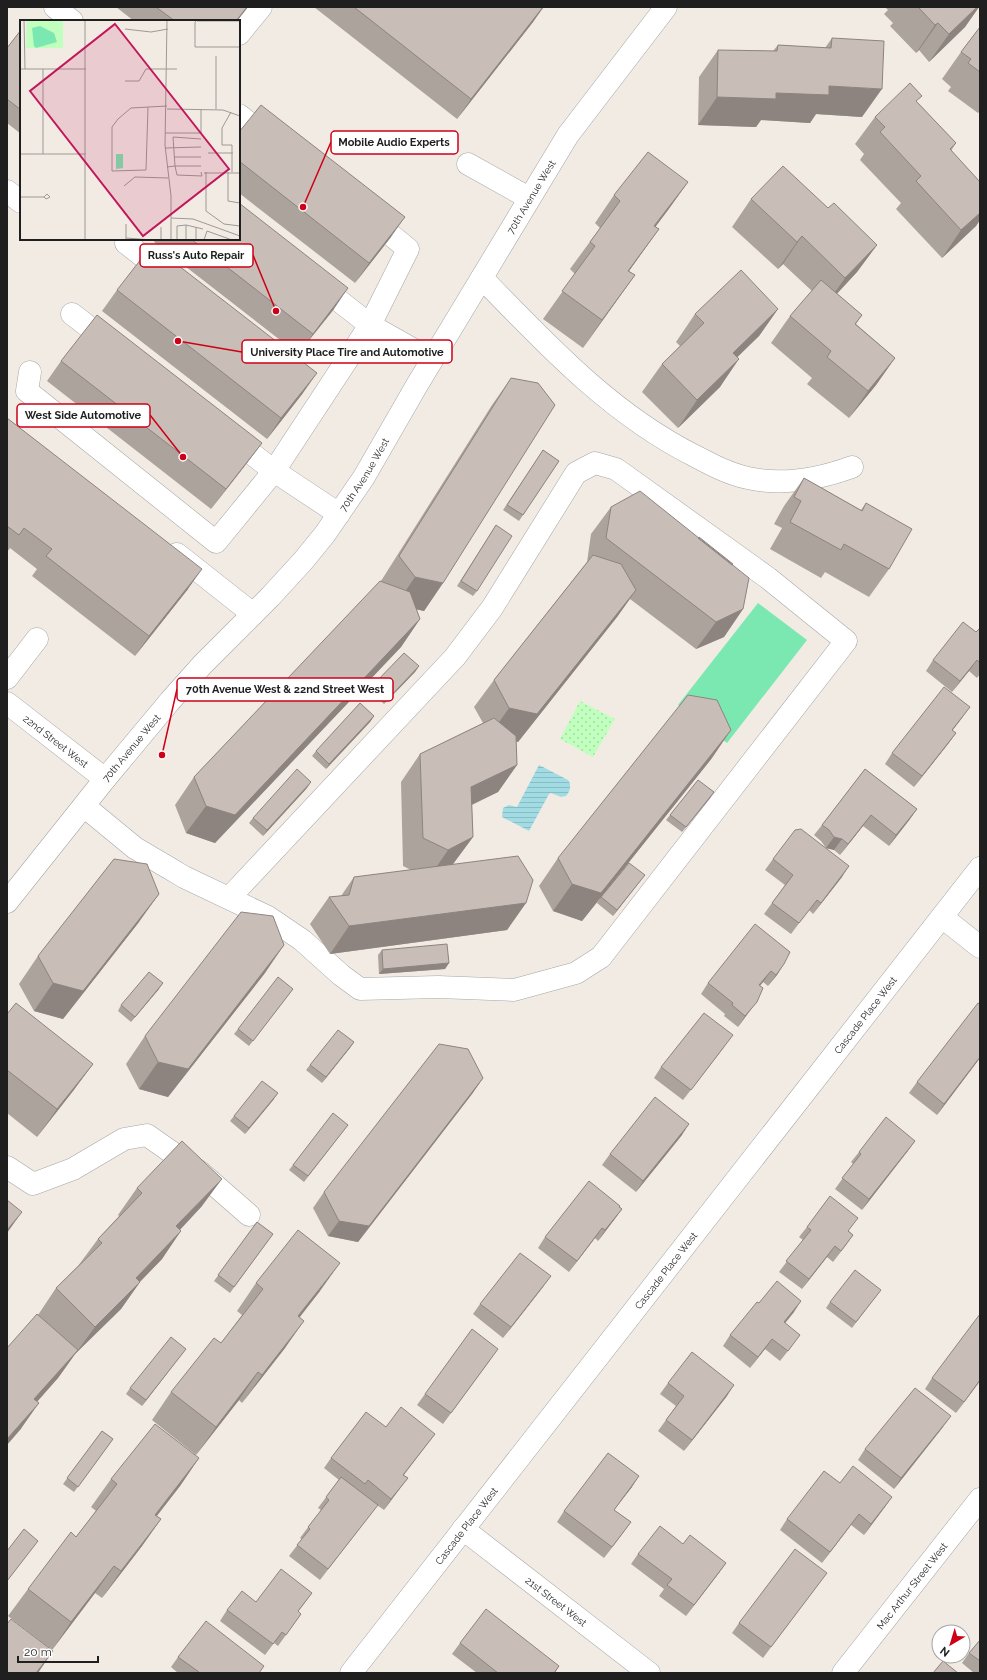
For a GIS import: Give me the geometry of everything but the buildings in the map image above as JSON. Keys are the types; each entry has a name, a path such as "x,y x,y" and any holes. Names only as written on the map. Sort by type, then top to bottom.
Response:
{"street":[{"path":"55,7 71,20"},
{"path":"240,33 260,7"},
{"name":"70th Avenue West","path":"7,902 105,779 203,664 303,561 339,514 364,477 432,360 571,129 666,7"},
{"path":"240,116 288,154"},
{"path":"468,164 529,198"},
{"path":"7,191 20,201"},
{"path":"30,372 27,391 216,542 274,471 316,392 370,325 408,249 350,202"},
{"path":"126,243 181,286"},
{"path":"301,271 370,325 432,360"},
{"path":"482,278 535,333 584,379 656,435 716,467 747,478 770,481 799,481 829,476 852,467"},
{"path":"72,314 128,358"},
{"path":"211,422 274,471 339,514"},
{"path":"84,806 135,848 184,877 268,917 302,940 341,975 360,989 438,987 514,990 576,973 601,957 846,641 768,578 616,469 596,463 576,473 492,608 455,657 229,898"},
{"path":"160,542 253,614"},
{"path":"7,678 38,640"},
{"name":"22nd Street West","path":"7,703 105,779"},
{"name":"Cascade Place West","path":"351,1673 980,868"},
{"path":"942,917 980,947"},
{"path":"7,1167 33,1184 73,1169 124,1139 147,1135 201,1172 249,1215"},
{"name":"Mac Arthur Street West","path":"843,1673 980,1499"},
{"name":"21st Street West","path":"463,1529 649,1673"}],"green space":[{"path":"758,603 807,640 727,743 678,705"},
{"path":"580,701 615,719 593,757 560,739"}],"water":[{"path":"539,765 568,780 570,788 569,793 566,796 561,797 551,793 549,794 529,831 502,817 503,808 509,805 517,807"}],"place":[{"name":"Mobile Audio Experts","path":"303,207"},
{"name":"Russ's Auto Repair","path":"276,311"},
{"name":"University Place Tire and Automotive","path":"178,341"},
{"name":"West Side Automotive","path":"183,457"},
{"name":"70th Avenue West & 22nd Street West","path":"162,755"}]}
